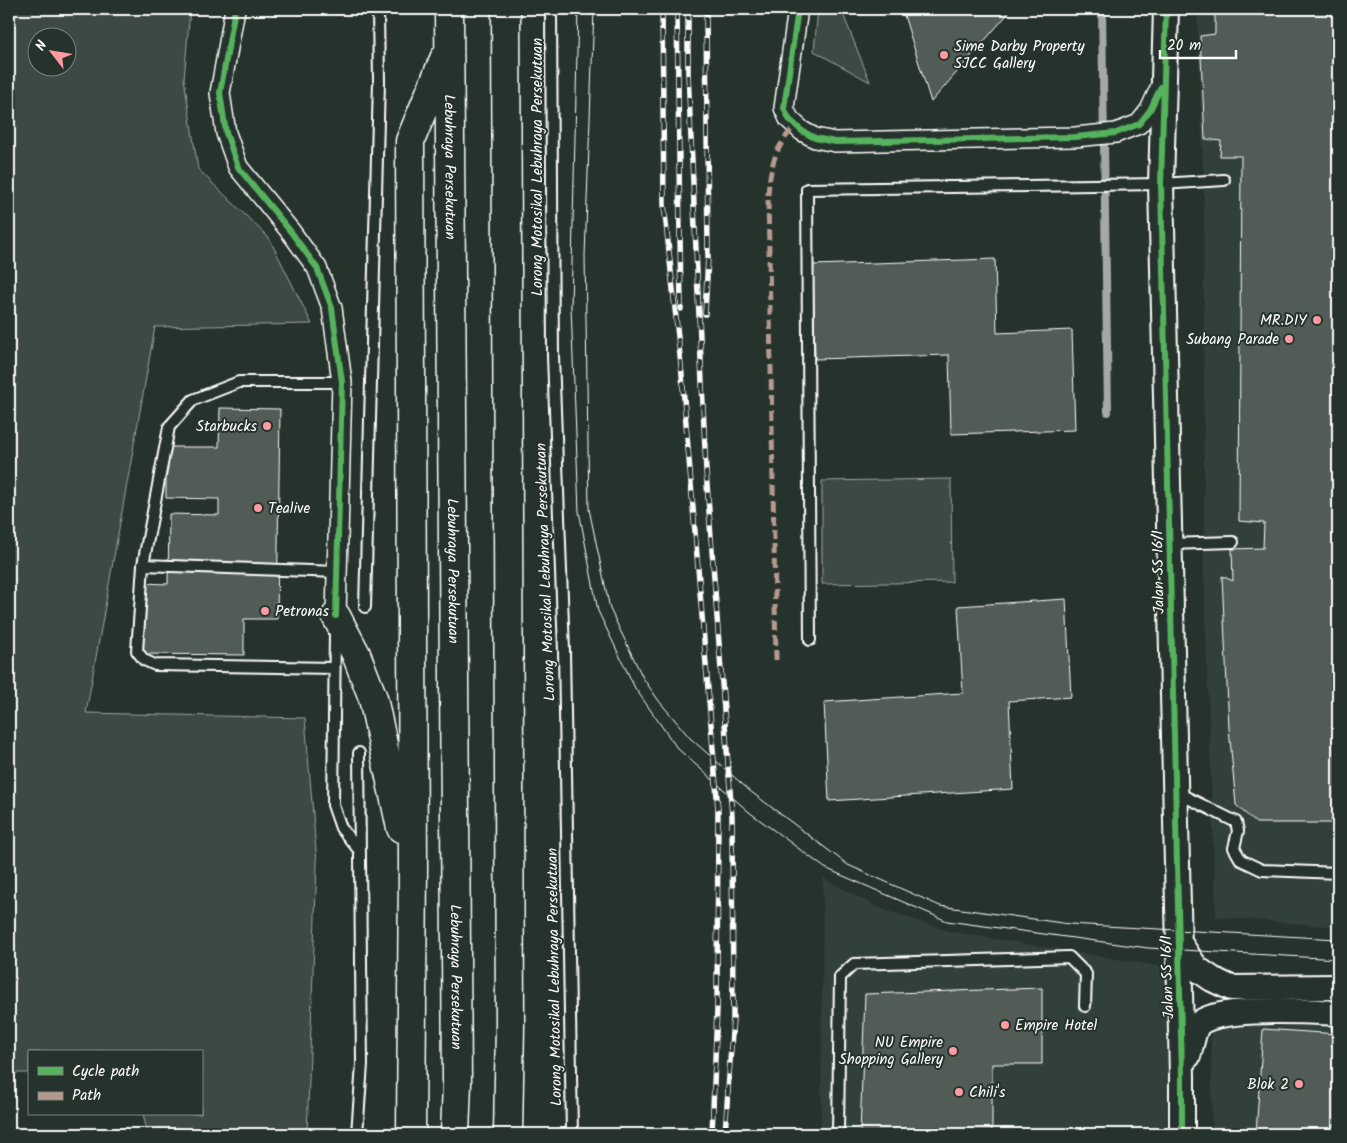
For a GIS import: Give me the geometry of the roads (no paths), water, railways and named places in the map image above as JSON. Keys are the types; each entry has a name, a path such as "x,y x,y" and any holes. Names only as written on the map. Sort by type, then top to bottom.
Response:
{"highway":[{"name":"Lebuhraya Persekutuan","path":"449,9 457,1083 455,1134"},
{"path":"506,9 510,1005 508,1134"},
{"path":"411,1134 413,865 410,140 448,48"},
{"path":"336,616 356,654 373,698 401,832 413,865"}],"street":[{"path":"235,9 220,93 226,133 238,167 291,232 317,268 332,308 342,382 336,616"},
{"path":"798,9 784,108 795,126 816,138 844,142 1075,137 1116,133 1129,130 1145,117 1164,80"},
{"name":"Jalan SS 16/1","path":"1166,9 1161,184 1176,792 1182,1134"},
{"path":"1178,942 1196,968 1212,980 1231,988 1338,987"},
{"path":"1182,1076 1198,1025 1212,1015 1234,1012 1338,1013"}],"lane":[{"path":"365,607 379,82 378,9"},
{"name":"Lorong Motosikal Lebuhraya Persekutuan","path":"551,9 552,356 564,650 572,1134"},
{"path":"810,640 807,189 1161,184 1224,180"},
{"path":"334,668 155,665 144,660 137,652 143,565 170,427 193,400 239,382 342,382"},
{"path":"1169,544 1233,542"},
{"path":"143,565 338,572"},
{"path":"336,616 333,805 341,828 359,850"},
{"path":"357,1134 362,1064 359,753"},
{"path":"1176,792 1236,822 1238,830 1234,848 1241,860 1262,870 1338,874"},
{"path":"838,1134 840,977 854,964 1069,957 1086,974 1085,1006"},
{"path":"1338,1013 1338,1043"}],"waterway":[{"path":"1102,9 1108,412"}],"tram line":[{"path":"578,9 571,307 579,511 598,611 635,688 677,748 749,812 825,868 947,921 1148,948 1338,959"},
{"path":"594,9 585,256 589,509 610,609 643,678 659,701 690,738 750,791 848,865 940,906 1069,924 1338,939"}],"railway":[{"path":"662,9 664,204 682,375 718,809 717,1009 712,1134"},
{"path":"677,9 681,309"},
{"path":"688,9 688,72 706,471 732,816 733,1018 725,1134"},
{"path":"705,314 708,257 706,9"}],"place":[{"name":"Sime Darby Property SJCC Gallery","path":"944,55"},
{"name":"MR.DIY","path":"1317,320"},
{"name":"Subang Parade","path":"1289,339"},
{"name":"Starbucks","path":"267,426"},
{"name":"Tealive","path":"258,508"},
{"name":"Petronas","path":"265,611"},
{"name":"Empire Hotel","path":"1005,1025"},
{"name":"NU Empire Shopping Gallery","path":"953,1051"},
{"name":"Blok 2","path":"1299,1084"},
{"name":"Chili's","path":"959,1092"}]}
